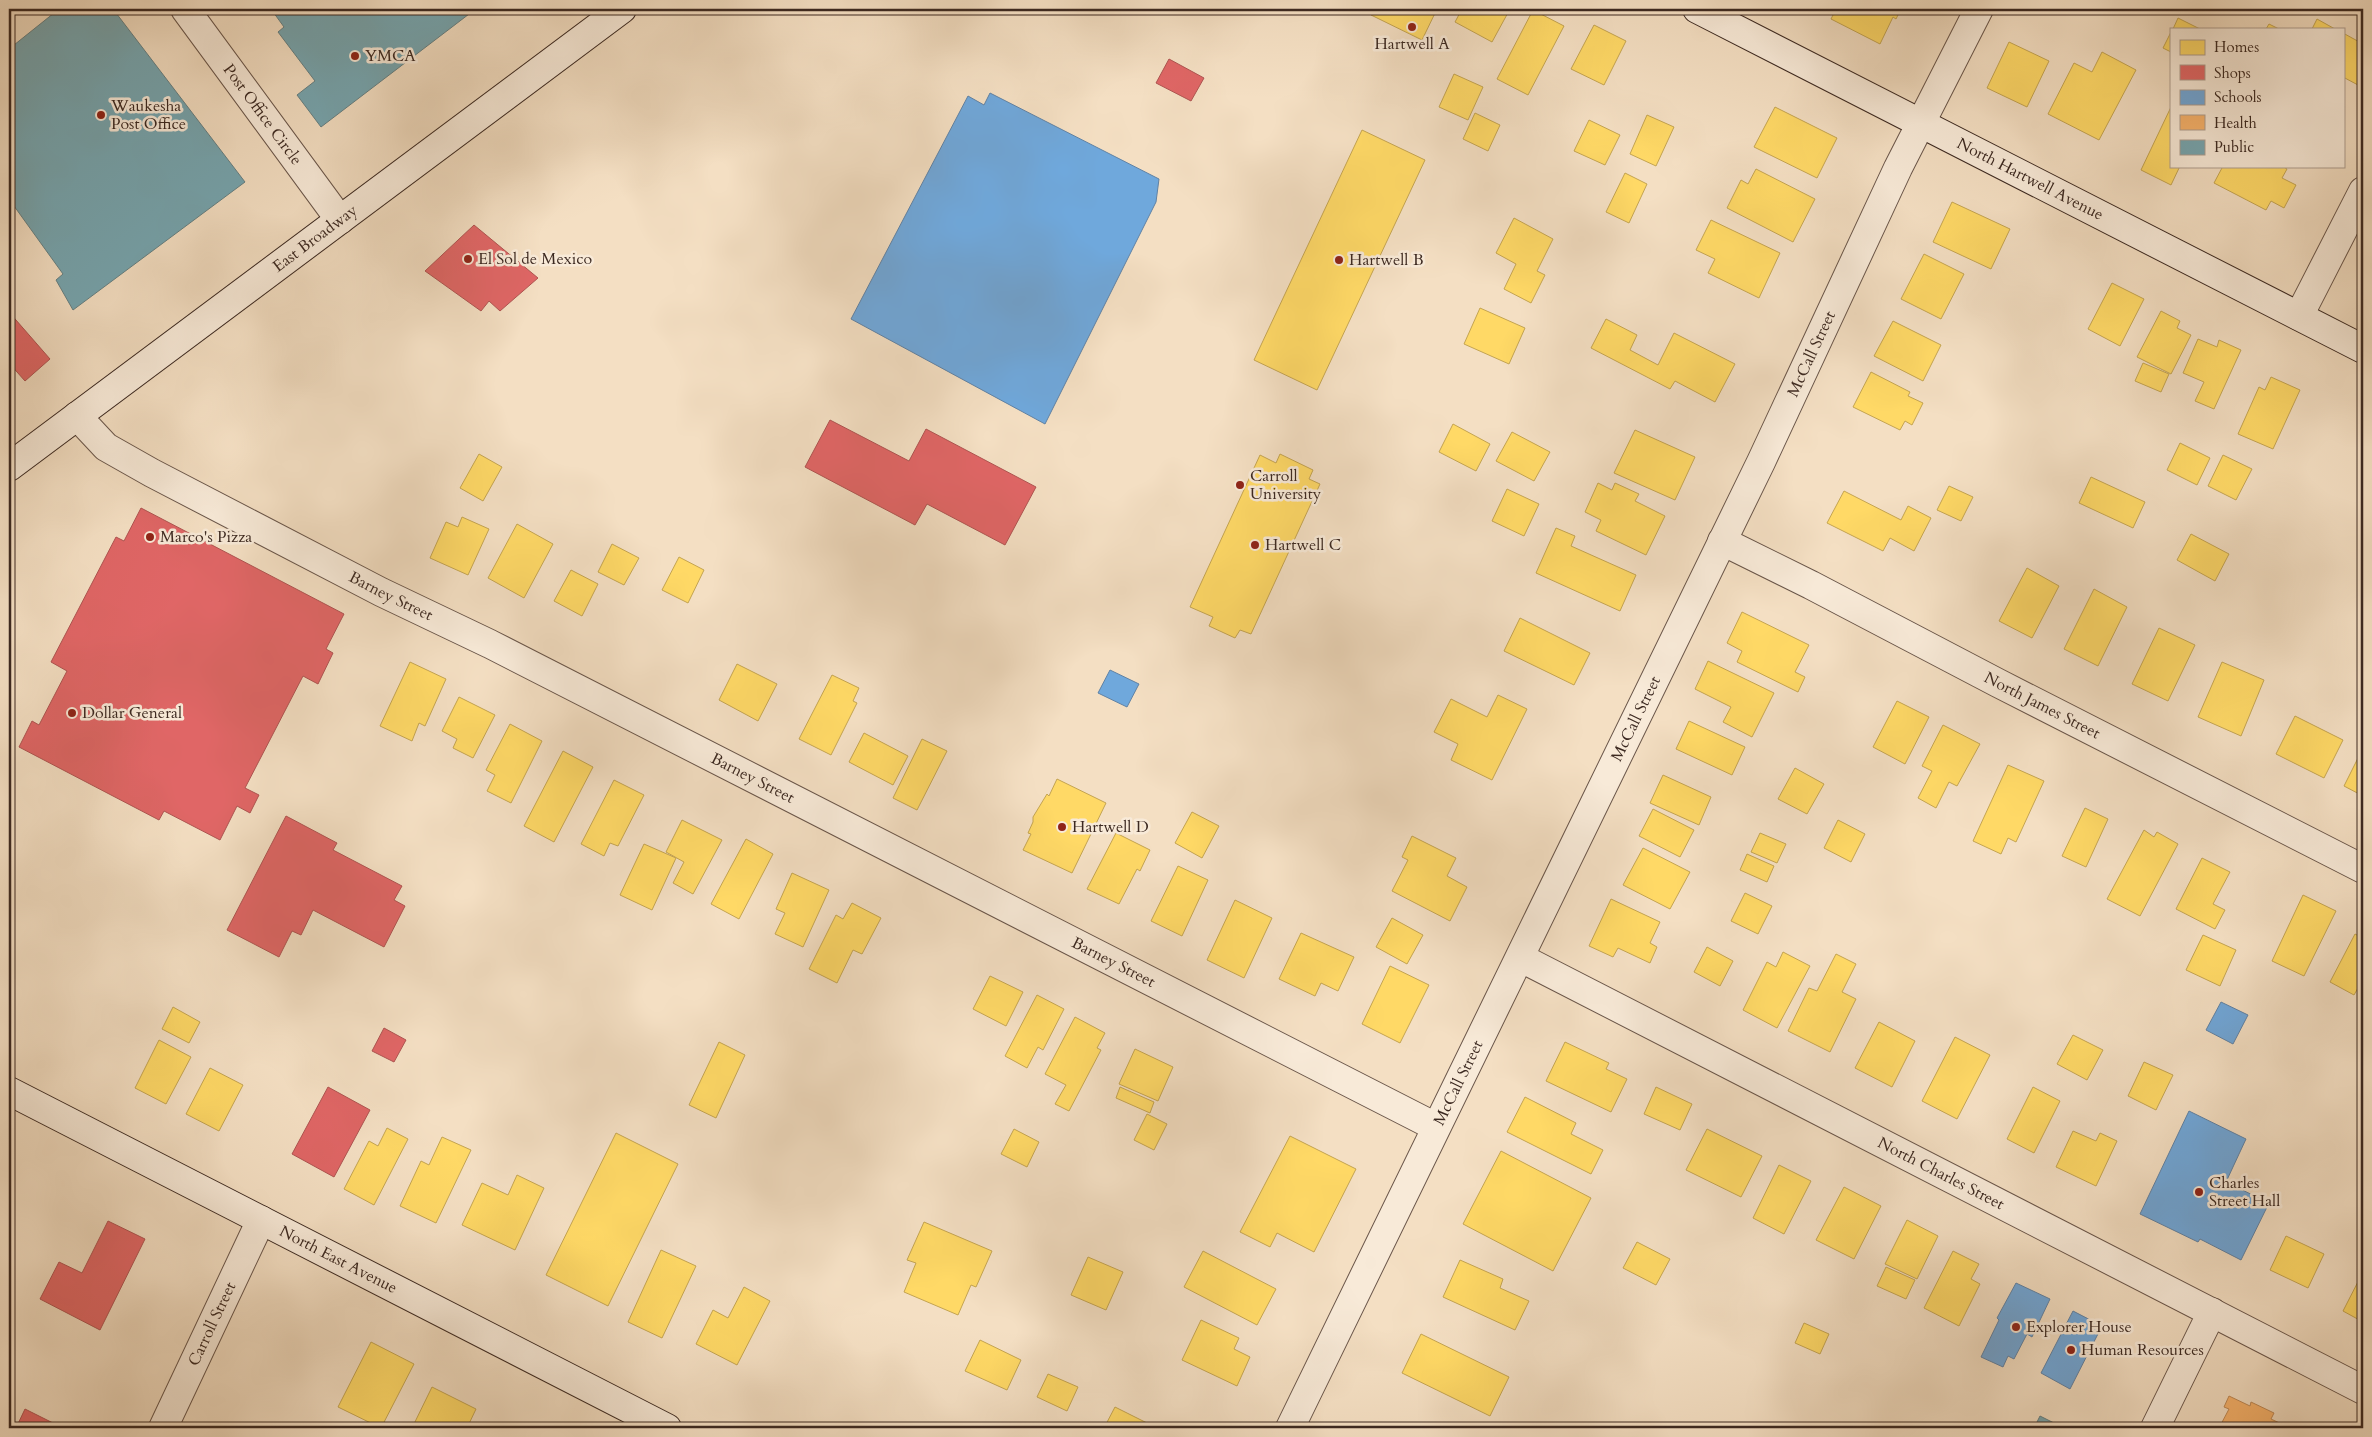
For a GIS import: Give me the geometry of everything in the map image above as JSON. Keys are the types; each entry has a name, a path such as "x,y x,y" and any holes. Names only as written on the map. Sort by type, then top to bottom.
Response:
{"street":[{"name":"Post Office Circle","path":"185,9 340,220"},
{"name":"East Broadway","path":"9,467 622,9"},
{"name":"North Hartwell Avenue","path":"1697,9 2363,349"},
{"name":"McCall Street","path":"1290,1428 1436,1127 1521,958 1800,382 1898,168 1979,9"},
{"path":"2299,316 2363,191"},
{"name":"Barney Street","path":"77,416 106,447 152,473 381,592 490,644 1436,1127"},
{"name":"North James Street","path":"1722,542 1811,585 1998,683 2363,868"},
{"name":"North Charles Street","path":"1521,958 2363,1390"},
{"name":"North East Avenue","path":"9,1091 663,1427"},
{"name":"Carroll Street","path":"163,1428 261,1220"},
{"path":"2155,1428 2212,1312"}],"building: Homes":[{"name":"Hartwell A","path":"1374,9 1437,9 1422,40 1371,15"},
{"path":"1462,9 1510,9 1492,42 1455,22"},
{"path":"1831,9 1901,9 1896,19 1893,17 1880,44 1831,19 1835,11"},
{"path":"2347,9 2363,9 2363,17"},
{"path":"1533,10 1564,26 1528,95 1497,79"},
{"path":"2178,18 2198,28 2173,28"},
{"path":"2317,19 2333,28 2312,28"},
{"path":"2269,24 2277,28 2267,28"},
{"path":"1594,25 1626,41 1604,85 1571,69"},
{"path":"2170,34 2170,52 2163,48"},
{"path":"2344,34 2363,44 2363,75 2358,85 2344,78"},
{"path":"2009,42 2049,61 2027,107 1987,88"},
{"path":"2102,52 2136,70 2099,140 2048,114 2074,63 2092,72"},
{"path":"1454,74 1483,87 1468,120 1439,107"},
{"path":"1775,107 1837,138 1817,178 1754,147"},
{"path":"2170,109 2170,168 2179,168 2171,185 2141,170"},
{"path":"1475,113 1500,125 1488,151 1463,139"},
{"path":"1647,115 1674,127 1656,166 1630,154"},
{"path":"1589,120 1620,135 1605,165 1574,151"},
{"name":"Hartwell B","path":"1362,130 1425,160 1317,390 1254,360"},
{"path":"2222,168 2285,168 2287,169 2282,178 2296,185 2284,208 2271,201 2266,210 2214,183"},
{"path":"1756,169 1815,199 1793,242 1727,208 1741,180 1748,184"},
{"path":"1625,173 1647,184 1629,223 1606,212"},
{"path":"1952,202 2010,229 1991,269 1933,242"},
{"path":"1514,218 1553,239 1537,271 1545,275 1531,303 1504,289 1516,264 1496,253"},
{"path":"1711,220 1780,253 1759,298 1708,273 1715,259 1696,250"},
{"path":"1924,254 1964,274 1941,319 1901,299"},
{"path":"2112,283 2144,299 2120,346 2088,329"},
{"path":"1480,308 1525,328 1509,364 1464,344"},
{"path":"2161,311 2180,321 2177,328 2191,335 2171,374 2137,357"},
{"path":"1606,319 1637,335 1630,350 1658,365 1674,333 1735,364 1715,402 1675,381 1670,389 1591,348"},
{"path":"1893,321 1941,345 1923,381 1874,356"},
{"path":"2198,339 2217,347 2219,340 2241,350 2214,409 2195,401 2204,382 2183,373"},
{"path":"2143,363 2169,374 2161,392 2135,381"},
{"path":"1871,372 1910,392 1908,396 1923,403 1912,425 1905,421 1900,430 1853,407"},
{"path":"2271,377 2300,390 2273,449 2238,434 2259,387 2265,390"},
{"path":"1453,424 1490,444 1476,471 1439,452"},
{"path":"1635,430 1695,457 1675,500 1614,473"},
{"path":"1512,432 1550,452 1534,481 1496,461"},
{"path":"2180,443 2210,458 2197,485 2167,470"},
{"path":"479,454 502,467 483,501 460,488"},
{"name":"Hartwell C","path":"1280,454 1313,470 1309,479 1320,484 1251,634 1240,630 1235,638 1209,626 1213,617 1190,607 1260,455 1276,463"},
{"path":"2223,455 2252,469 2236,500 2208,486"},
{"path":"2091,477 2145,502 2133,528 2079,503"},
{"path":"1598,483 1612,490 1615,483 1639,494 1635,501 1665,516 1646,555 1596,531 1601,520 1585,512"},
{"path":"1949,486 1973,497 1961,521 1937,510"},
{"path":"1507,489 1539,504 1524,536 1492,521"},
{"path":"1844,491 1901,520 1908,506 1931,518 1914,551 1890,538 1883,551 1827,523"},
{"path":"462,517 489,529 468,575 430,558 446,522 458,527"},
{"path":"517,524 553,544 524,598 488,578"},
{"path":"1556,528 1575,536 1571,546 1636,575 1620,611 1536,573"},
{"path":"2191,534 2229,554 2215,581 2177,560"},
{"path":"612,544 639,558 624,585 598,572"},
{"path":"679,557 704,570 688,603 662,590"},
{"path":"2027,568 2059,586 2032,638 1999,621"},
{"path":"571,570 598,584 582,616 554,601"},
{"path":"2094,589 2127,607 2098,666 2064,649"},
{"path":"1742,612 1809,645 1795,672 1805,677 1798,692 1737,662 1742,651 1727,643"},
{"path":"1520,618 1590,653 1574,685 1504,651"},
{"path":"2159,628 2195,645 2168,701 2132,684"},
{"path":"1708,661 1774,693 1752,737 1723,722 1731,707 1695,689"},
{"path":"410,662 446,679 425,726 419,723 412,741 380,726"},
{"path":"2222,662 2264,680 2241,736 2198,717"},
{"path":"737,664 777,684 758,721 719,700"},
{"path":"832,675 859,688 853,701 857,703 831,755 799,739"},
{"path":"1498,695 1527,709 1492,780 1451,760 1458,744 1434,732 1451,699 1487,717"},
{"path":"459,697 495,715 473,758 453,748 457,739 442,731"},
{"path":"1897,701 1929,717 1905,764 1873,747"},
{"path":"2295,716 2343,740 2324,778 2276,754"},
{"path":"1689,721 1745,747 1732,775 1676,749"},
{"path":"510,724 542,741 511,803 487,791 495,775 486,770"},
{"path":"1943,725 1980,744 1957,786 1949,782 1936,808 1918,798 1932,771 1922,766"},
{"path":"864,733 908,756 893,785 849,762"},
{"path":"922,739 947,751 917,810 893,798"},
{"path":"2363,748 2363,796 2344,786"},
{"path":"563,751 593,767 554,842 524,826"},
{"path":"2008,765 2044,781 2016,842 2008,838 2001,854 1973,841"},
{"path":"1795,768 1824,784 1807,814 1778,799"},
{"path":"1663,775 1711,797 1699,825 1650,803"},
{"name":"Hartwell D","path":"1057,779 1106,803 1072,873 1023,850 1031,834 1028,833 1033,817 1047,794 1049,796"},
{"path":"614,780 644,795 618,846 610,843 604,856 581,844"},
{"path":"2085,808 2108,819 2086,867 2062,856"},
{"path":"1653,809 1694,830 1680,857 1639,836"},
{"path":"1192,812 1219,826 1202,858 1175,843"},
{"path":"682,820 722,840 693,894 673,883 684,862 666,852"},
{"path":"1838,820 1865,834 1851,862 1824,848"},
{"path":"2144,830 2154,837 2157,832 2178,844 2140,916 2107,899"},
{"path":"1116,833 1150,850 1140,871 1137,869 1119,904 1087,889"},
{"path":"1760,833 1786,844 1777,863 1751,852"},
{"path":"1412,836 1456,858 1447,876 1467,887 1450,921 1392,891 1408,860 1402,857"},
{"path":"746,839 773,854 739,919 711,904"},
{"path":"644,844 676,858 652,910 620,895"},
{"path":"1643,848 1690,872 1670,909 1623,885"},
{"path":"1747,854 1774,866 1767,882 1740,870"},
{"path":"2202,858 2230,872 2213,904 2225,910 2215,929 2176,909"},
{"path":"1178,866 1208,880 1182,936 1151,921"},
{"path":"792,873 829,890 803,947 775,934 785,913 776,909"},
{"path":"1745,893 1772,906 1758,934 1731,921"},
{"path":"2303,895 2336,911 2304,976 2272,961"},
{"path":"1611,899 1660,922 1650,943 1657,947 1650,963 1618,948 1613,957 1589,946"},
{"path":"1235,900 1272,918 1244,978 1207,960"},
{"path":"852,903 881,918 862,954 853,950 837,983 809,969 836,915 843,919"},
{"path":"1392,918 1423,935 1407,964 1376,947"},
{"path":"1301,933 1354,957 1338,991 1321,983 1315,996 1279,979"},
{"path":"2355,934 2363,938 2363,982 2354,995 2330,982"},
{"path":"2203,935 2236,950 2220,986 2186,970"},
{"path":"1707,947 1733,961 1720,986 1694,972"},
{"path":"1783,952 1810,966 1777,1028 1743,1010 1767,962 1776,967"},
{"path":"1836,954 1856,964 1842,992 1856,999 1830,1052 1788,1031 1809,988 1817,991"},
{"path":"1390,966 1429,985 1400,1043 1362,1024"},
{"path":"990,976 1023,992 1006,1026 973,1009"},
{"path":"1037,995 1064,1009 1043,1050 1038,1047 1027,1068 1005,1056"},
{"path":"173,1007 200,1022 189,1043 162,1029"},
{"path":"1075,1017 1105,1033 1097,1048 1101,1050 1069,1111 1055,1104 1066,1085 1045,1074"},
{"path":"1879,1022 1915,1041 1892,1087 1855,1068"},
{"path":"2073,1035 2103,1050 2087,1080 2057,1064"},
{"path":"1955,1037 1990,1055 1957,1119 1922,1101"},
{"path":"159,1040 191,1057 166,1104 135,1088"},
{"path":"719,1042 745,1055 716,1118 689,1105"},
{"path":"1565,1042 1609,1063 1606,1069 1627,1079 1611,1112 1546,1081"},
{"path":"1135,1049 1173,1067 1158,1101 1119,1084"},
{"path":"2144,1062 2173,1075 2156,1110 2128,1096"},
{"path":"210,1068 243,1085 219,1131 186,1114"},
{"path":"1120,1087 1154,1102 1150,1113 1116,1098"},
{"path":"1656,1087 1692,1104 1680,1130 1644,1114"},
{"path":"2033,1087 2060,1101 2034,1153 2007,1139"},
{"path":"1525,1097 1576,1123 1571,1134 1603,1150 1591,1174 1507,1132"},
{"path":"1147,1114 1167,1124 1154,1150 1134,1140"},
{"path":"387,1128 408,1139 374,1205 344,1189 369,1141 378,1146"},
{"path":"1014,1129 1039,1142 1027,1167 1001,1154"},
{"path":"1707,1129 1762,1156 1741,1197 1686,1170"},
{"path":"2073,1131 2096,1141 2100,1133 2117,1141 2096,1186 2056,1167"},
{"path":"616,1133 678,1164 608,1306 546,1275"},
{"path":"1290,1136 1356,1169 1314,1252 1277,1233 1270,1247 1240,1232"},
{"path":"442,1137 471,1150 436,1223 400,1206 421,1161 429,1165"},
{"path":"1501,1151 1591,1198 1553,1271 1463,1224"},
{"path":"1779,1165 1811,1181 1784,1234 1753,1218"},
{"path":"517,1175 544,1188 515,1250 462,1225 482,1183 508,1195"},
{"path":"1844,1187 1881,1206 1854,1259 1816,1240"},
{"path":"1907,1220 1938,1236 1917,1279 1885,1264"},
{"path":"924,1222 992,1251 976,1287 971,1285 958,1315 904,1292 916,1263 907,1260"},
{"path":"2286,1236 2324,1254 2308,1288 2270,1270"},
{"path":"1637,1242 1670,1259 1656,1285 1623,1268"},
{"path":"661,1250 696,1266 662,1338 628,1322"},
{"path":"1203,1251 1276,1289 1257,1325 1184,1287"},
{"path":"1953,1251 1979,1264 1971,1279 1980,1284 1959,1326 1924,1308"},
{"path":"1088,1257 1123,1272 1106,1310 1071,1295"},
{"path":"1460,1260 1503,1279 1500,1288 1529,1301 1515,1330 1443,1297"},
{"path":"1886,1267 1915,1280 1906,1299 1877,1286"},
{"path":"2363,1272 2363,1322 2343,1311"},
{"path":"744,1287 770,1301 737,1365 696,1344 713,1310 728,1318"},
{"path":"1201,1320 1239,1338 1234,1349 1250,1357 1237,1386 1182,1360"},
{"path":"1804,1323 1829,1334 1820,1354 1795,1343"},
{"path":"1421,1334 1509,1377 1490,1416 1402,1373"},
{"path":"980,1340 1021,1360 1007,1390 965,1371"},
{"path":"371,1342 414,1364 381,1428 338,1407"},
{"path":"1048,1374 1078,1387 1067,1411 1037,1397"},
{"path":"432,1387 476,1409 467,1428 412,1428"},
{"path":"1115,1407 1157,1428 1104,1428"}],"building: Shops":[{"path":"1169,59 1204,78 1191,101 1156,83"},
{"path":"474,225 538,278 500,311 489,301 481,311 425,271"},
{"path":"9,312 50,359 25,381 9,363"},
{"path":"830,420 909,461 926,429 1036,487 1005,545 927,504 915,525 805,467"},
{"path":"141,508 344,614 326,649 333,653 318,684 303,676 245,788 259,795 250,813 237,806 220,840 164,811 159,820 19,747 32,721 39,725 67,671 51,662 116,537 124,541"},
{"path":"286,816 337,843 333,850 402,886 394,900 405,906 384,947 313,910 301,935 292,931 279,957 227,930"},
{"path":"384,1028 406,1040 394,1062 372,1051"},
{"path":"328,1087 370,1110 334,1177 292,1154"},
{"path":"108,1221 145,1239 100,1330 40,1299 59,1262 82,1273"},
{"path":"25,1409 63,1428 16,1428"}],"building: Schools":[{"path":"990,93 1159,179 1156,202 1045,424 851,319 968,96 984,105"},
{"path":"1110,670 1139,684 1127,707 1098,693"},
{"path":"2221,1002 2248,1015 2233,1044 2206,1030"},
{"name":"Charles Street Hall","path":"2189,1111 2246,1139 2226,1182 2269,1203 2241,1260 2200,1239 2198,1242 2140,1214"},
{"name":"Explorer House","path":"2016,1283 2050,1299 2032,1337 2027,1334 2014,1359 2008,1356 2003,1367 1981,1357 1999,1320 1997,1318"},
{"name":"Human Resources","path":"2073,1311 2102,1326 2070,1389 2041,1373"}],"building: Health":[{"path":"2229,1396 2250,1406 2251,1402 2274,1413 2271,1419 2290,1428 2219,1428 2229,1409 2224,1407"}],"building: Public":[{"name":"Waukesha Post Office","path":"59,9 113,9 245,182 73,310 56,280 63,274 9,199 9,49"},
{"name":"YMCA","path":"271,9 471,9 473,11 321,127 297,95 315,81 278,32 284,27"},
{"path":"2040,1416 2064,1428 2034,1428"}],"place":[{"name":"Hartwell A","path":"1412,27"},
{"name":"YMCA","path":"355,56"},
{"name":"Waukesha Post Office","path":"101,115"},
{"name":"El Sol de Mexico","path":"468,259"},
{"name":"Hartwell B","path":"1339,260"},
{"name":"Carroll University","path":"1240,485"},
{"name":"Marco's Pizza","path":"150,537"},
{"name":"Hartwell C","path":"1255,545"},
{"name":"Dollar General","path":"72,713"},
{"name":"Hartwell D","path":"1062,827"},
{"name":"Charles Street Hall","path":"2199,1192"},
{"name":"Explorer House","path":"2016,1327"},
{"name":"Human Resources","path":"2071,1350"}]}
